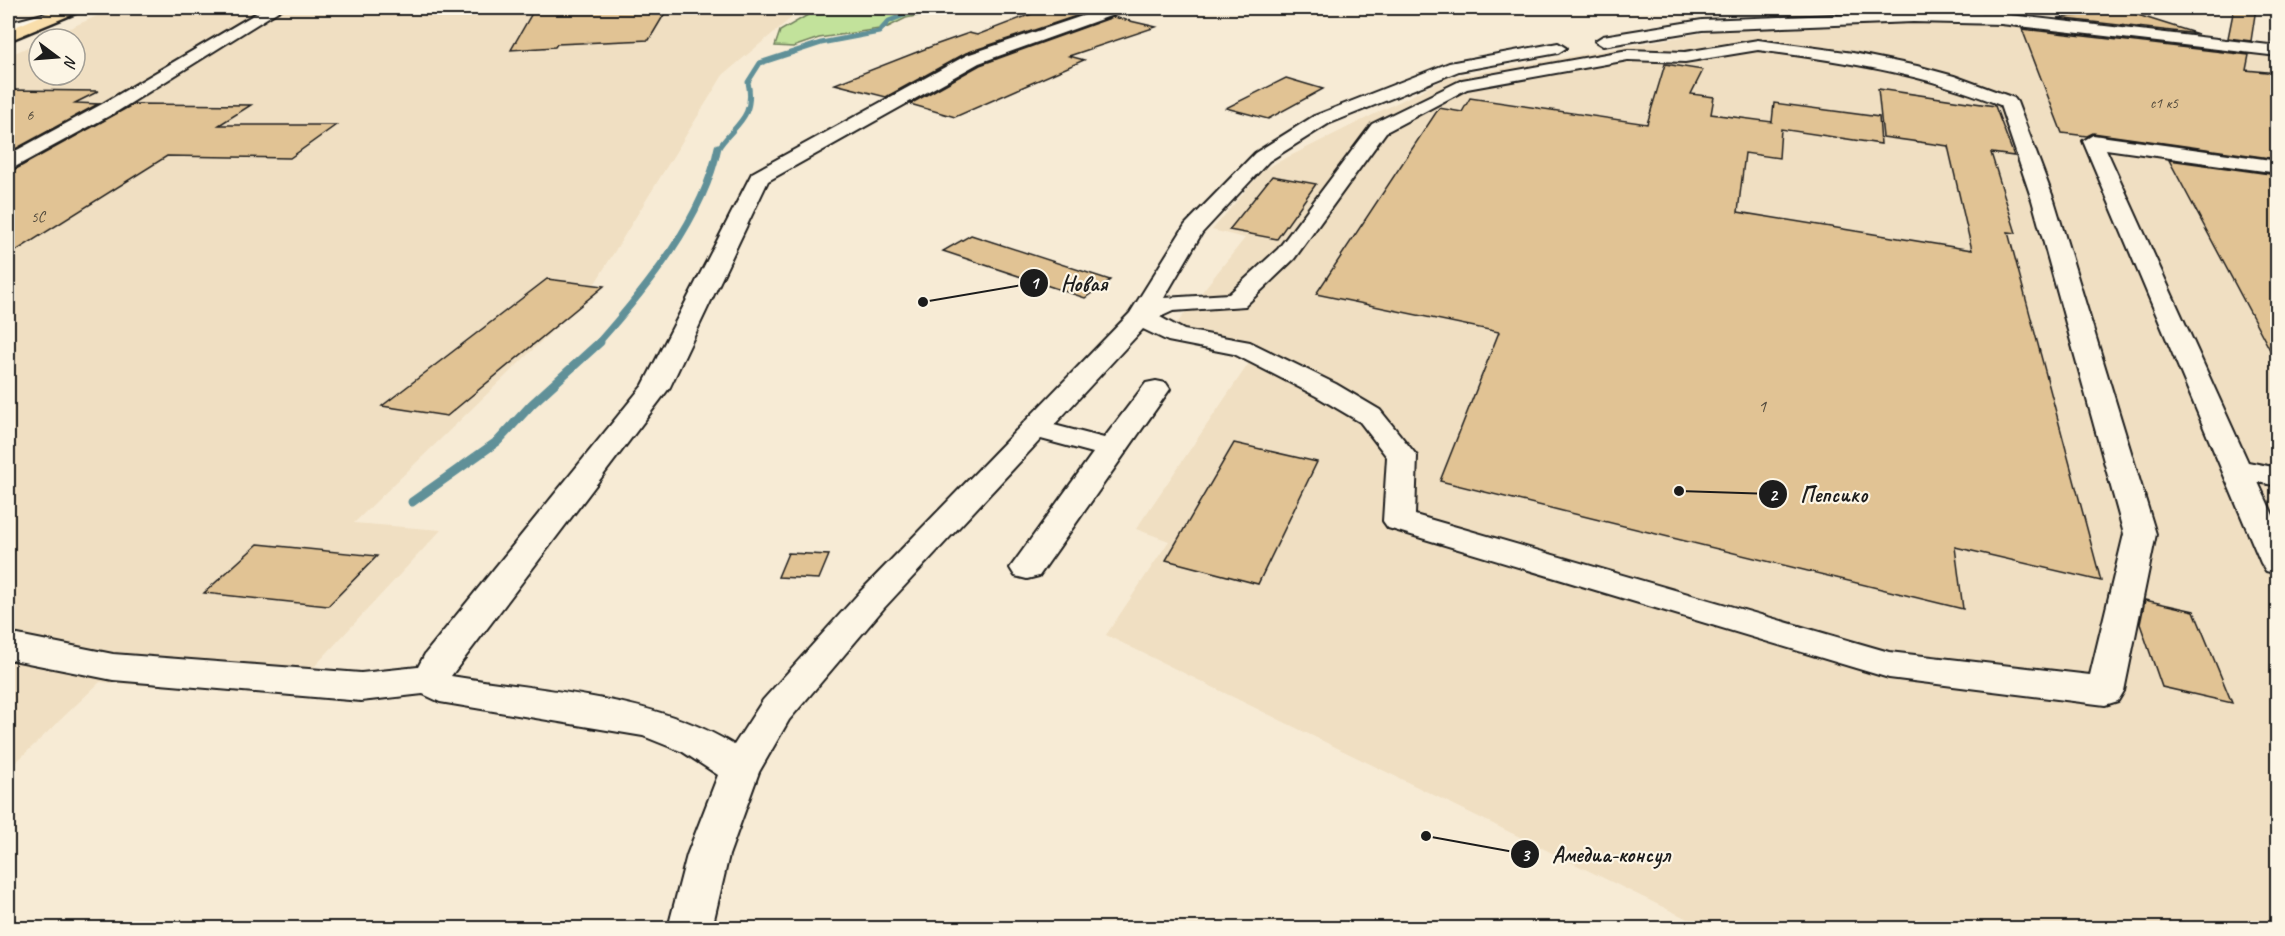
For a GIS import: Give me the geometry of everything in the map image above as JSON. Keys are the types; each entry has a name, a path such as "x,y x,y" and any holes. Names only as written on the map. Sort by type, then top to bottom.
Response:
{"main road":[{"path":"8,36 72,8"}],"street":[{"path":"8,163 111,107 275,8"},
{"path":"431,679 438,663 656,387 759,177 974,59 1119,8"},
{"path":"8,28 54,16"},
{"path":"690,928 708,855 740,769 776,710 872,600 1140,317 1193,230 1262,157 1321,120 1455,67 1494,57 1702,25 1913,17 2001,19 2277,51"},
{"path":"1758,45 1902,68 1977,87 2008,102 2012,112 2043,200 2140,534 2105,691 1889,664 1399,521 1402,456 1370,416 1326,390 1241,348 1178,336 1140,317 1169,304 1236,301 1286,254 1378,128 1462,86 1628,55 1685,57 1758,45"},
{"path":"2277,167 2093,141 2277,563"},
{"path":"1027,568 1156,389"},
{"path":"1034,428 1111,449"},
{"path":"2236,468 2277,477"},
{"path":"8,646 113,668 361,687 431,679"},
{"path":"431,679 440,688 647,723 697,741 740,769"}],"shaded area":[{"path":"115,8 803,8 723,75 586,298 354,523 441,530 288,695 100,682 11,767 8,766 8,56 27,47 27,87 87,87 87,27 72,27"},
{"path":"1959,19 2237,48 2277,56 2277,928 1706,928 1106,635 1169,541 1136,529 1249,363 1170,332 1245,238 1212,230 1264,169 1447,78 1743,26"}],"green space":[{"path":"829,8 953,8 906,18 886,28 819,38 793,47 775,46 780,31 813,12"}],"building":[{"path":"535,8 668,8 649,40 557,44 555,47 511,50"},
{"path":"1047,8 1069,8 1088,12 966,53 886,97 835,84 935,45 969,33 977,35"},
{"path":"2234,8 2256,8 2251,41 2228,38"},
{"path":"2122,10 2198,34 2057,18"},
{"path":"1113,17 1156,27 1069,56 1084,60 955,117 910,104 980,65"},
{"path":"2022,29 2249,55 2246,70 2277,73 2277,159 2093,133 2087,136 2062,133"},
{"path":"1665,64 1703,70 1691,94 1714,97 1711,114 1772,122 1774,103 1879,117 1881,144 1781,129 1779,158 1745,153 1738,212 1972,250 1948,146 1883,137 1878,89 1995,106 2014,156 1991,153 2016,233 2008,232 2101,581 1955,547 1963,609 1440,481 1499,332 1316,294 1439,108 1462,112 1470,98 1647,124"},
{"path":"1286,78 1323,89 1268,119 1226,108"},
{"path":"8,90 99,91 75,103 98,104 8,153"},
{"path":"134,104 251,105 219,125 336,125 290,158 167,156 8,256 8,171 16,169"},
{"path":"2169,160 2277,175 2277,363"},
{"path":"1272,176 1316,184 1277,239 1229,230"},
{"path":"971,235 1110,280 1085,298 943,251"},
{"path":"547,279 604,286 447,416 382,406"},
{"path":"1234,443 1317,462 1258,584 1166,560"},
{"path":"258,544 377,556 328,606 204,593"},
{"path":"788,553 829,555 819,579 778,577"},
{"path":"2145,600 2194,611 2232,703 2162,687 2140,624"}],"waterway":[{"path":"718,149 746,113 750,95 748,82 760,63 821,43 879,32 889,21 921,8"},
{"path":"598,343 635,300 686,226 711,174 718,147"},
{"path":"412,502 498,441 532,404 600,342"}],"place":[{"name":"Новая","path":"923,302"},
{"name":"Пепсико","path":"1679,491"},
{"name":"Амедиа-консул","path":"1426,836"}]}
